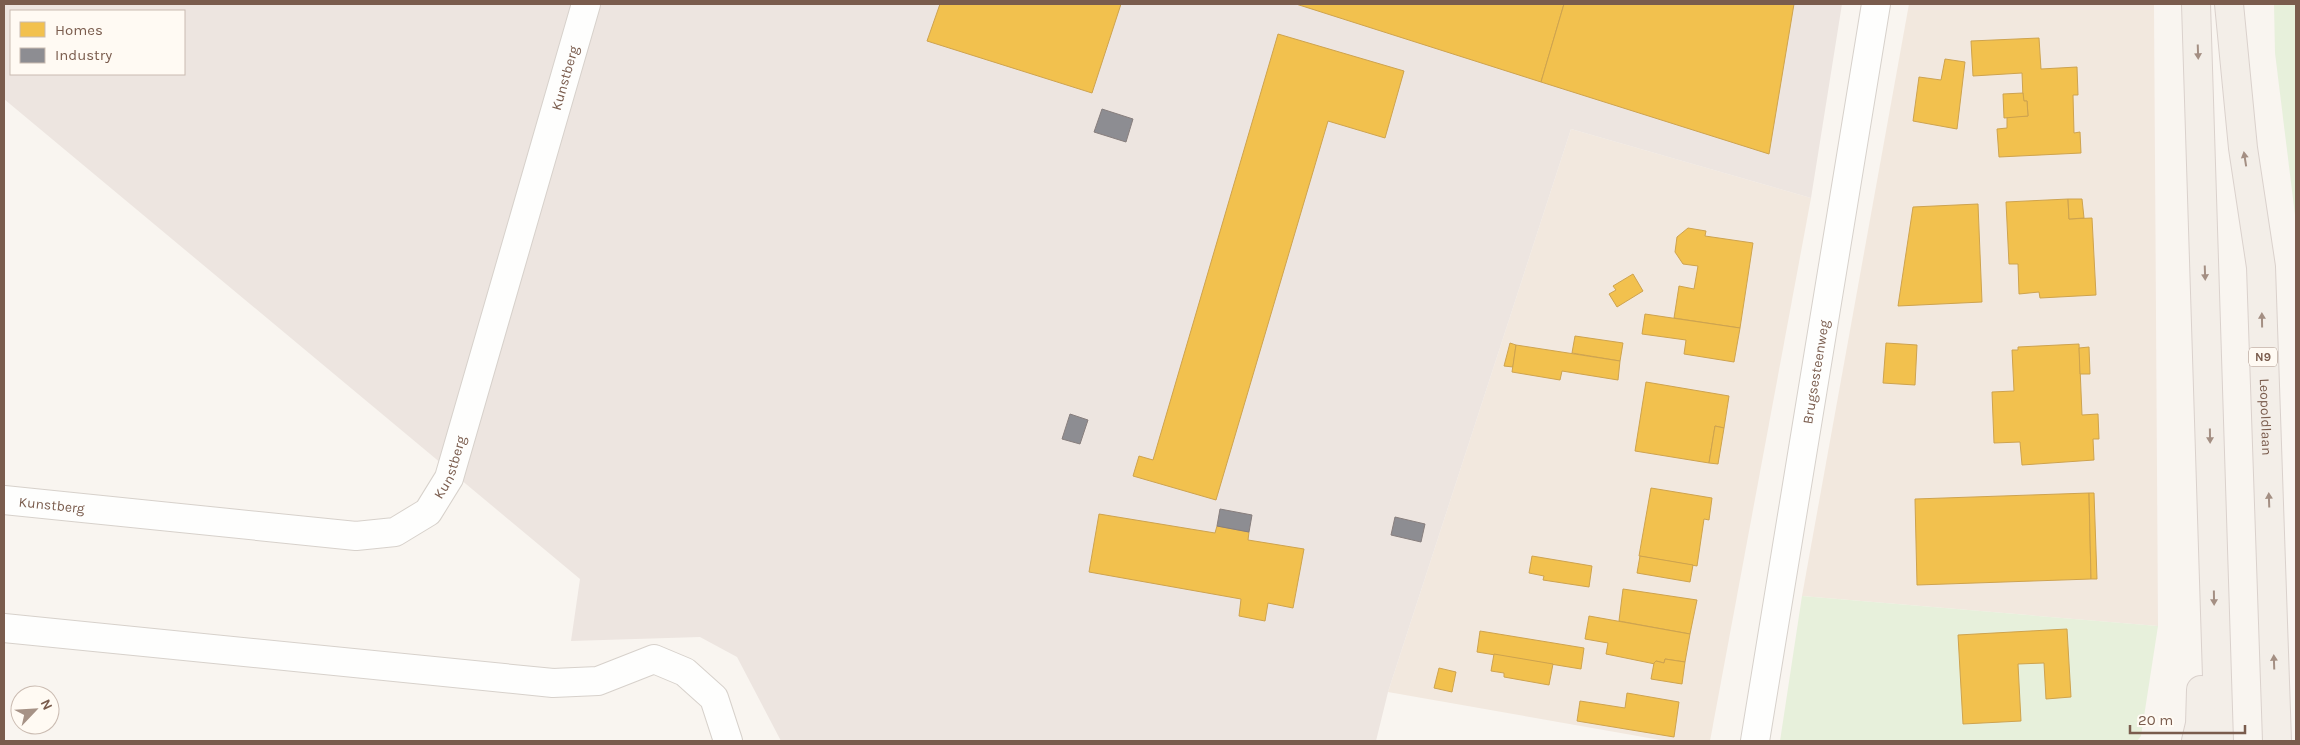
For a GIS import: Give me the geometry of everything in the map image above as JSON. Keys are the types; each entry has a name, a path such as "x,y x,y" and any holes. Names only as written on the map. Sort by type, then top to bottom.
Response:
{"main road":[{"path":"2196,4 2219,741"},
{"name":"Leopoldlaan","path":"2229,4 2243,148 2261,267 2277,741"},
{"path":"2196,741 2200,724 2200,692 2216,643"},
{"path":"2276,711 2296,736"}],"street":[{"name":"Kunstberg","path":"4,500 356,536 395,532 428,512 449,478 586,4"},
{"name":"Brugsesteenweg","path":"1756,741 1876,4"},
{"path":"4,628 553,683 598,681 654,659 685,672 714,698 728,741"}],"shaded area":[{"path":"4,4 1842,4 1811,198 1571,129 1388,692 1376,741 781,741 737,657 700,637 571,641 580,579 4,99"},
{"path":"1909,4 2154,4 2158,626 1802,596"},
{"path":"1571,129 1811,198 1710,741 1666,741 1388,692"}],"green space":[{"path":"2274,4 2296,4 2296,223 2275,53"},
{"path":"1802,596 2158,626 2141,736 2137,741 1780,741"}],"building: Homes":[{"path":"940,4 1121,4 1092,93 927,41"},
{"path":"1296,4 1564,4 1541,82"},
{"path":"1564,4 1794,4 1769,154 1541,82"},
{"path":"1278,34 1404,71 1385,138 1328,121 1216,500 1133,476 1139,456 1153,460"},
{"path":"2039,38 2041,69 2077,67 2078,95 2073,95 2074,133 2080,132 2081,153 1999,157 1997,129 2007,128 2007,117 2028,116 2027,101 2024,101 2023,98 2022,73 1973,76 1971,41"},
{"path":"1945,59 1965,62 1957,129 1913,121 1919,77 1941,80"},
{"path":"2023,93 2024,101 2027,101 2028,116 2004,118 2003,94"},
{"path":"2068,199 2069,219 2092,218 2096,295 2040,298 2039,292 2019,294 2018,264 2009,264 2006,202"},
{"path":"2068,199 2082,199 2084,218 2069,219"},
{"path":"1978,204 1982,302 1898,306 1913,207"},
{"path":"1688,228 1706,231 1705,236 1753,243 1740,328 1674,318 1679,286 1694,289 1698,266 1683,264 1675,252 1677,237"},
{"path":"1633,274 1643,291 1617,307 1609,294 1616,290 1613,286"},
{"path":"1645,314 1740,328 1734,362 1684,354 1686,340 1642,334"},
{"path":"1575,336 1623,343 1620,361 1572,353"},
{"path":"1510,343 1516,345 1513,367 1504,366"},
{"path":"1886,343 1917,345 1915,385 1883,383"},
{"path":"2079,344 2082,415 2098,414 2099,439 2093,439 2094,460 2022,465 2020,442 1994,443 1992,392 2014,391 2012,350 2018,350 2018,347"},
{"path":"1516,345 1620,361 1618,380 1562,371 1560,380 1512,372"},
{"path":"2089,347 2090,374 2080,374 2079,348"},
{"path":"1646,382 1729,396 1724,428 1715,426 1709,463 1635,451"},
{"path":"1715,426 1724,428 1718,464 1709,463"},
{"path":"1651,488 1712,498 1709,520 1704,519 1697,566 1639,556"},
{"path":"2089,493 2091,579 1917,585 1915,499"},
{"path":"2089,493 2094,493 2097,579 2091,579"},
{"path":"1099,514 1215,533 1217,526 1249,532 1248,540 1304,549 1293,608 1268,603 1265,621 1239,616 1241,599 1089,572"},
{"path":"1532,556 1592,566 1589,587 1543,580 1544,576 1529,573"},
{"path":"1640,556 1693,565 1690,582 1637,573"},
{"path":"1623,589 1697,600 1690,634 1619,621"},
{"path":"1589,616 1690,634 1685,662 1665,659 1664,663 1656,661 1655,664 1606,654 1608,643 1585,639"},
{"path":"2067,629 2071,697 2046,699 2044,663 2018,664 2021,721 1963,724 1958,635"},
{"path":"1480,631 1584,648 1581,669 1477,652"},
{"path":"1494,654 1553,664 1549,685 1504,677 1504,673 1491,671"},
{"path":"1665,659 1685,662 1682,684 1651,679 1654,663 1656,661 1664,663"},
{"path":"1439,668 1456,672 1452,692 1434,688"},
{"path":"1627,693 1679,702 1674,737 1577,721 1580,701 1625,708"}],"building: Industry":[{"path":"1102,109 1133,119 1126,142 1094,132"},
{"path":"1070,414 1088,420 1080,444 1062,439"},
{"path":"1220,509 1252,515 1249,532 1217,526"},
{"path":"1395,517 1425,524 1421,542 1391,535"}]}
